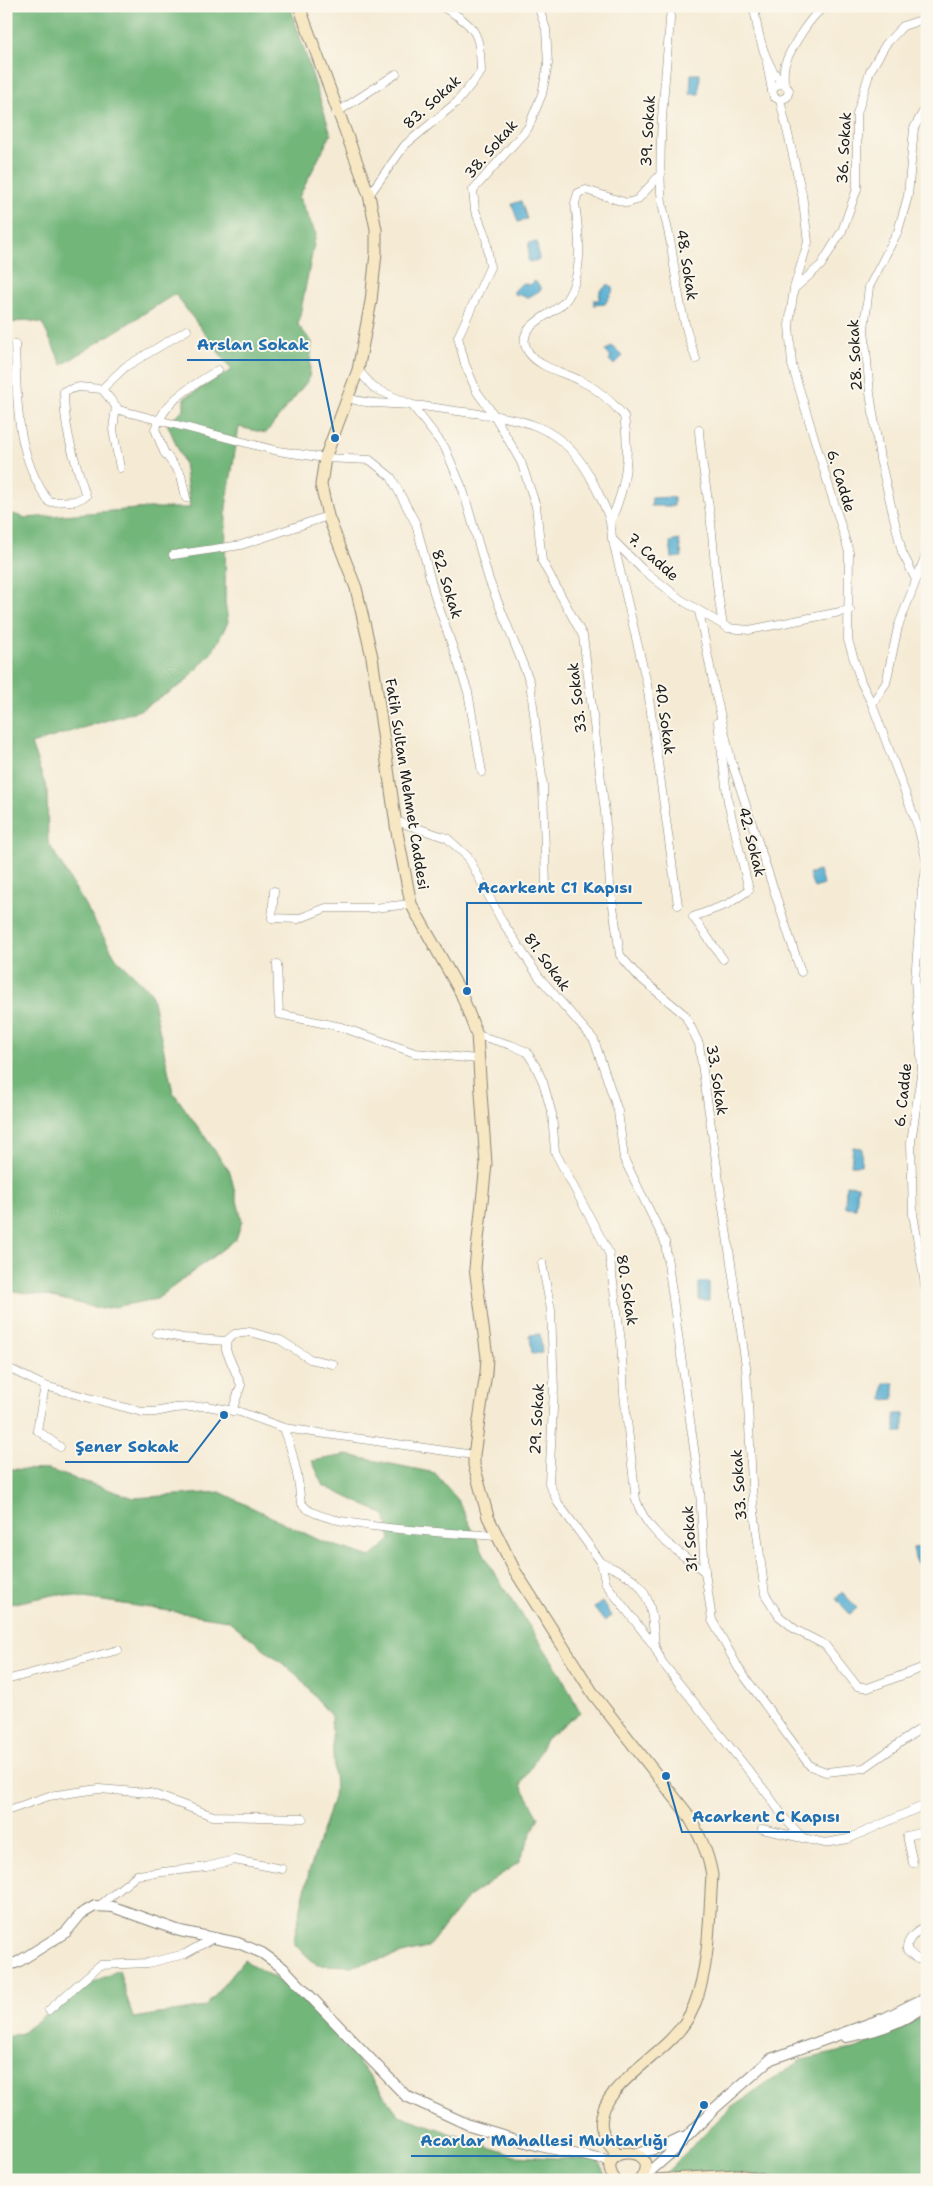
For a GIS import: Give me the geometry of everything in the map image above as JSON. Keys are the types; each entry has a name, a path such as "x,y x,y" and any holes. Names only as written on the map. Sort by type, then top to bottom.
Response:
{"main road":[{"name":"Fatih Sultan Mehmet Caddesi","path":"299,6 336,112 369,194 376,229 376,253 371,301 358,370 325,458 321,485 328,516 356,588 365,622 378,689 396,821 411,904 462,993 477,1036 477,1058 486,1164 475,1268 487,1357 474,1455 478,1482 496,1536 515,1571 594,1695 686,1812 698,1831 710,1858 712,1883 701,1984 687,2020 672,2038 620,2085 606,2101 601,2121 602,2131 615,2158"},
{"path":"612,2178 615,2158 630,2152 637,2154 644,2165 644,2174 640,2180"},
{"path":"655,2180 737,2175 763,2180"}],"street":[{"name":"83. Sokak","path":"369,194 405,145 457,102 481,72 480,48 473,27 441,6"},
{"name":"38. Sokak","path":"494,415 477,392 465,364 458,337 490,267 486,238 475,210 473,190 528,128 542,94 548,64 546,29 538,6"},
{"name":"39. Sokak","path":"611,520 627,473 628,456 624,416 581,380 542,364 529,353 525,343 531,325 566,302 579,274 575,203 578,193 586,190 627,203 637,200 661,174 662,111 671,6"},
{"path":"754,6 757,33 766,56 783,84 789,90 789,95 780,100 774,97 772,91 766,56"},
{"path":"783,84 784,66 798,39 820,9 826,6"},
{"name":"36. Sokak","path":"794,288 821,265 842,231 857,189 858,114 870,71 886,44 903,26 927,18"},
{"path":"336,112 396,74"},
{"path":"772,91 776,86 783,84"},
{"name":"6. Cadde","path":"780,100 802,194 808,242 794,288 789,325 792,365 849,552 850,610 848,640 861,682 872,704 918,827 927,864 922,890 915,980 922,1068 911,1142 913,1214 927,1296"},
{"name":"28. Sokak","path":"916,580 902,552 880,459 870,393 864,329 869,287 898,231 908,196 914,128 927,104"},
{"name":"48. Sokak","path":"661,174 661,194 671,244 677,297 696,359"},
{"path":"102,389 124,366 187,330"},
{"path":"15,344 18,426 36,485 48,502 75,501 86,496 66,434 64,391 79,386 102,389 116,406 113,430 120,468"},
{"path":"186,498 181,475 164,452 155,429 166,407 188,389 218,370"},
{"path":"358,370 374,388 412,405 445,448 462,490 489,580 530,682 543,785 546,886"},
{"name":"7. Cadde","path":"348,398 366,404 412,405 494,415 533,423 554,435 574,452 590,475 611,520 612,539 642,569 680,599 728,628 749,630 850,610"},
{"name":"82. Sokak","path":"116,406 119,410 278,451 325,458 370,460 391,477 416,524 434,593 468,692 482,772"},
{"name":"33. Sokak","path":"494,415 521,462 536,506 542,561 583,636 605,812 610,885 620,955 638,976 685,1015 699,1044 746,1366 753,1503 765,1594 779,1616 796,1630 824,1645 857,1686 868,1688 927,1666"},
{"path":"700,430 701,462 712,532 716,588 723,625"},
{"path":"173,556 242,544 328,516"},
{"name":"40. Sokak","path":"612,539 647,684 678,905"},
{"path":"872,704 886,684 898,627 927,552"},
{"name":"42. Sokak","path":"699,611 714,687 732,760 801,972"},
{"name":"42. Sokak","path":"714,687 728,802 749,890 728,904 693,917 723,959"},
{"name":"81. Sokak","path":"396,821 447,838 468,857 502,921 539,977 594,1040 618,1112 624,1159"},
{"path":"274,891 272,918 298,919 326,908 374,908 411,904"},
{"path":"277,964 279,1014 341,1027 415,1053 477,1058"},
{"name":"80. Sokak","path":"477,1036 511,1045 527,1052 543,1082 552,1114 555,1152 608,1253 621,1341 636,1500 640,1514 651,1530 705,1572"},
{"name":"31. Sokak","path":"624,1159 665,1242 700,1491 705,1572 712,1620 739,1669 810,1766 826,1772 864,1768 927,1724"},
{"name":"29. Sokak","path":"542,1263 551,1310 554,1389 549,1483 558,1503 601,1562 606,1584 655,1647 662,1662 769,1796 784,1819 803,1838"},
{"path":"157,1333 183,1338 226,1341 235,1334 250,1332 280,1340 310,1359 333,1364"},
{"path":"226,1341 226,1350 241,1385 232,1411"},
{"path":"6,1367 45,1386 142,1412 207,1406 232,1411 284,1428 474,1455"},
{"path":"45,1386 37,1430 60,1447"},
{"path":"284,1428 295,1461 301,1504 310,1512 322,1518 348,1523 496,1536"},
{"name":"29. Sokak","path":"601,1562 635,1580 646,1595 652,1618 655,1647"},
{"path":"6,1680 118,1650"},
{"path":"6,1811 49,1796 99,1789 150,1793 213,1816 303,1818"},
{"path":"762,1829 825,1842 848,1839 927,1804"},
{"path":"913,1863 907,1836 927,1831"},
{"path":"99,1906 138,1875 206,1867 234,1860 282,1869"},
{"path":"6,1966 40,1949 66,1932 81,1914 95,1906 113,1907 180,1931 215,1937 262,1953 284,1968 406,2096 469,2125 540,2146 615,2158"},
{"path":"927,1925 909,1940 907,1950 918,1959 927,1958"},
{"path":"49,2010 100,1964 148,1963 166,1959 185,1954 215,1937"},
{"path":"640,2180 674,2150 687,2135 758,2068 771,2059 885,2018 927,1997"},
{"path":"828,2038 843,2038 871,2031 902,2019 927,2004"},
{"path":"637,2154 667,2145 687,2135"}],"green space":[{"path":"6,6 290,6 331,134 299,197 316,234 298,325 312,342 309,379 266,433 239,427 226,507 225,602 228,622 213,651 184,683 140,710 31,744 47,790 48,842 116,958 151,992 173,1092 230,1172 242,1221 236,1239 157,1299 102,1309 48,1296 6,1290 6,512 26,518 149,508 190,508 184,463 167,423 184,409 184,398 232,370 175,294 62,365 42,323 26,320 6,324"},
{"path":"347,1455 435,1473 458,1500 491,1568 559,1671 580,1712 547,1738 521,1785 539,1817 518,1863 468,1897 427,1948 352,1966 317,1965 293,1943 309,1872 335,1791 331,1716 297,1675 228,1620 58,1594 6,1605 6,1469 49,1470 134,1498 220,1492 321,1541 371,1557 391,1540 385,1515 324,1486 312,1461"},
{"path":"244,1960 298,1992 357,2060 399,2115 515,2156 598,2160 608,2180 6,2180 6,2037 22,2033 74,1992 119,1970 133,2018 205,2007"},
{"path":"927,2014 927,2180 771,2180 748,2174 661,2178 728,2110 802,2060 857,2048"}],"water":[{"path":"691,74 700,74 699,94 690,94"},
{"path":"521,201 527,219 518,222 512,204"},
{"path":"537,242 539,260 530,262 528,260 529,243"},
{"path":"535,281 541,287 541,290 527,298 514,294 514,291 522,283 530,285"},
{"path":"609,284 614,289 605,304 594,305 594,300 599,300 600,291"},
{"path":"612,346 623,356 614,365 609,360 611,357 605,351"},
{"path":"674,497 674,506 651,506 652,498"},
{"path":"679,540 682,557 672,558 670,542"},
{"path":"819,871 824,885 814,888 809,874"},
{"path":"853,1147 862,1148 861,1165 851,1165"},
{"path":"846,1185 858,1186 856,1208 845,1207"},
{"path":"709,1282 709,1300 699,1300 699,1283"},
{"path":"540,1334 542,1353 532,1354 530,1335"},
{"path":"884,1383 894,1383 894,1399 883,1400"},
{"path":"895,1414 904,1414 904,1432 895,1432"},
{"path":"923,1547 927,1556 927,1567 922,1568 921,1564 916,1563 913,1548"},
{"path":"842,1592 857,1608 850,1614 836,1599"},
{"path":"602,1602 611,1616 604,1621 594,1608"}],"place":[{"name":"Arslan Sokak","path":"335,438"},
{"name":"Acarkent C1 Kapısı","path":"467,991"},
{"name":"Şener Sokak","path":"224,1415"},
{"name":"Acarkent C Kapısı","path":"666,1776"},
{"name":"Acarlar Mahallesi Muhtarlığı","path":"704,2105"}]}
